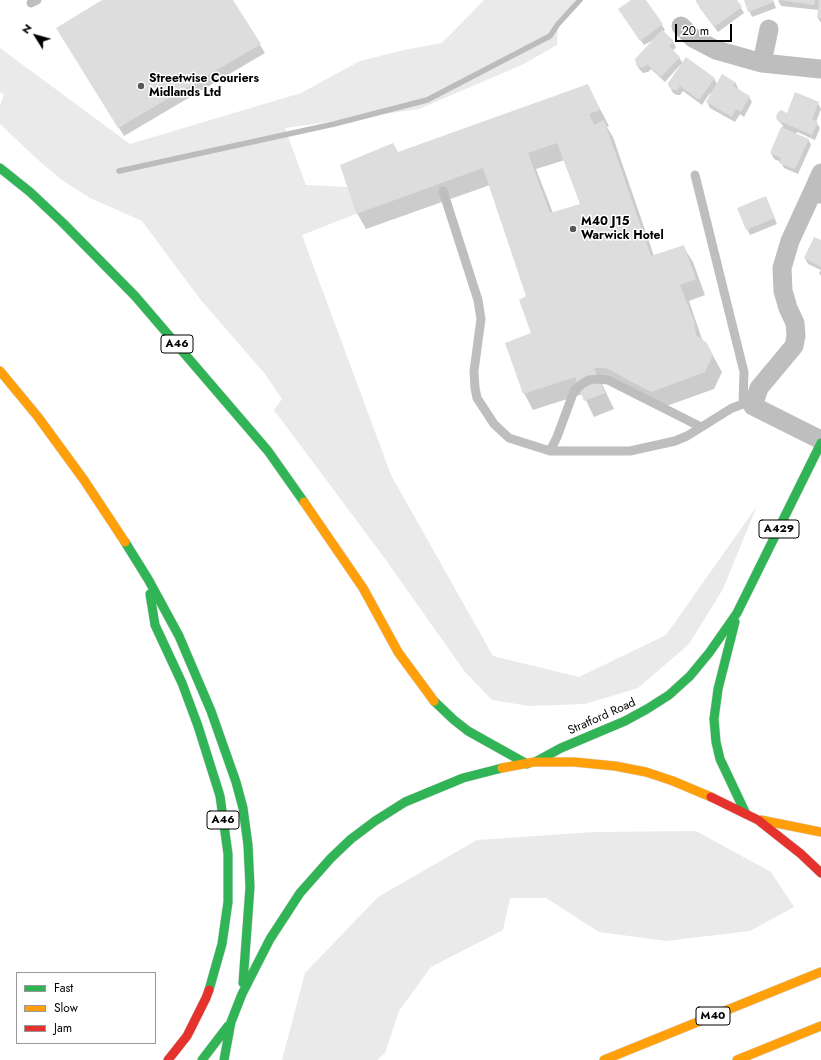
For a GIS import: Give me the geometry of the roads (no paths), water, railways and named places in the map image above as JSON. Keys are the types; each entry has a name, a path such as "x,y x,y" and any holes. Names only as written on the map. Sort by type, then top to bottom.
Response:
{"highway":[{"name":"A46","path":"0,168 30,192 81,240 135,296 268,451 362,588 398,652 436,703 454,720 468,730 531,763"},
{"name":"A46","path":"0,371 38,417 84,480 123,538 148,580 178,636 198,678 228,757 243,808 248,845 250,887 242,994"},
{"name":"Stratford Road","path":"531,763 561,748 625,721 647,709 669,695 690,676 709,653 737,613 821,443"},
{"name":"A46","path":"148,580 155,625 182,683 198,726 220,796 228,854 226,916 217,964 206,998 190,1031 168,1060"},
{"name":"Stratford Road","path":"737,613 728,655 718,689 714,719 716,742 720,759 746,814"},
{"path":"224,1060 232,1022 242,994 270,939 300,893 331,858 351,839 374,821 405,802 463,778 501,768 531,763 574,762 615,766 646,772 673,781 758,820 801,854 821,873"},
{"path":"758,820 821,832"},
{"name":"M40","path":"604,1060 821,972"},
{"path":"202,1060 232,1022"},
{"path":"737,1060 821,1026"}],"street":[{"path":"681,26 693,38 716,50 762,63 821,69"},
{"path":"762,63 769,29"},
{"path":"821,173 817,193 790,241 782,268 783,291 788,308 795,323 796,336 794,346 759,388 748,405 821,440"}],"lane":[{"path":"444,191 478,300 481,319 474,371 477,398 483,409 494,424 509,438 550,451 630,452 675,441 687,436 732,408 748,405 744,372 695,175"},
{"path":"550,451 574,391 589,380 608,380 701,427"}],"waterway":[{"path":"119,171 334,124 427,100 550,36 558,24 580,0"}],"place":[{"name":"Streetwise Couriers Midlands Ltd","path":"141,86"},
{"name":"M40 J15 Warwick Hotel","path":"573,229"}]}
